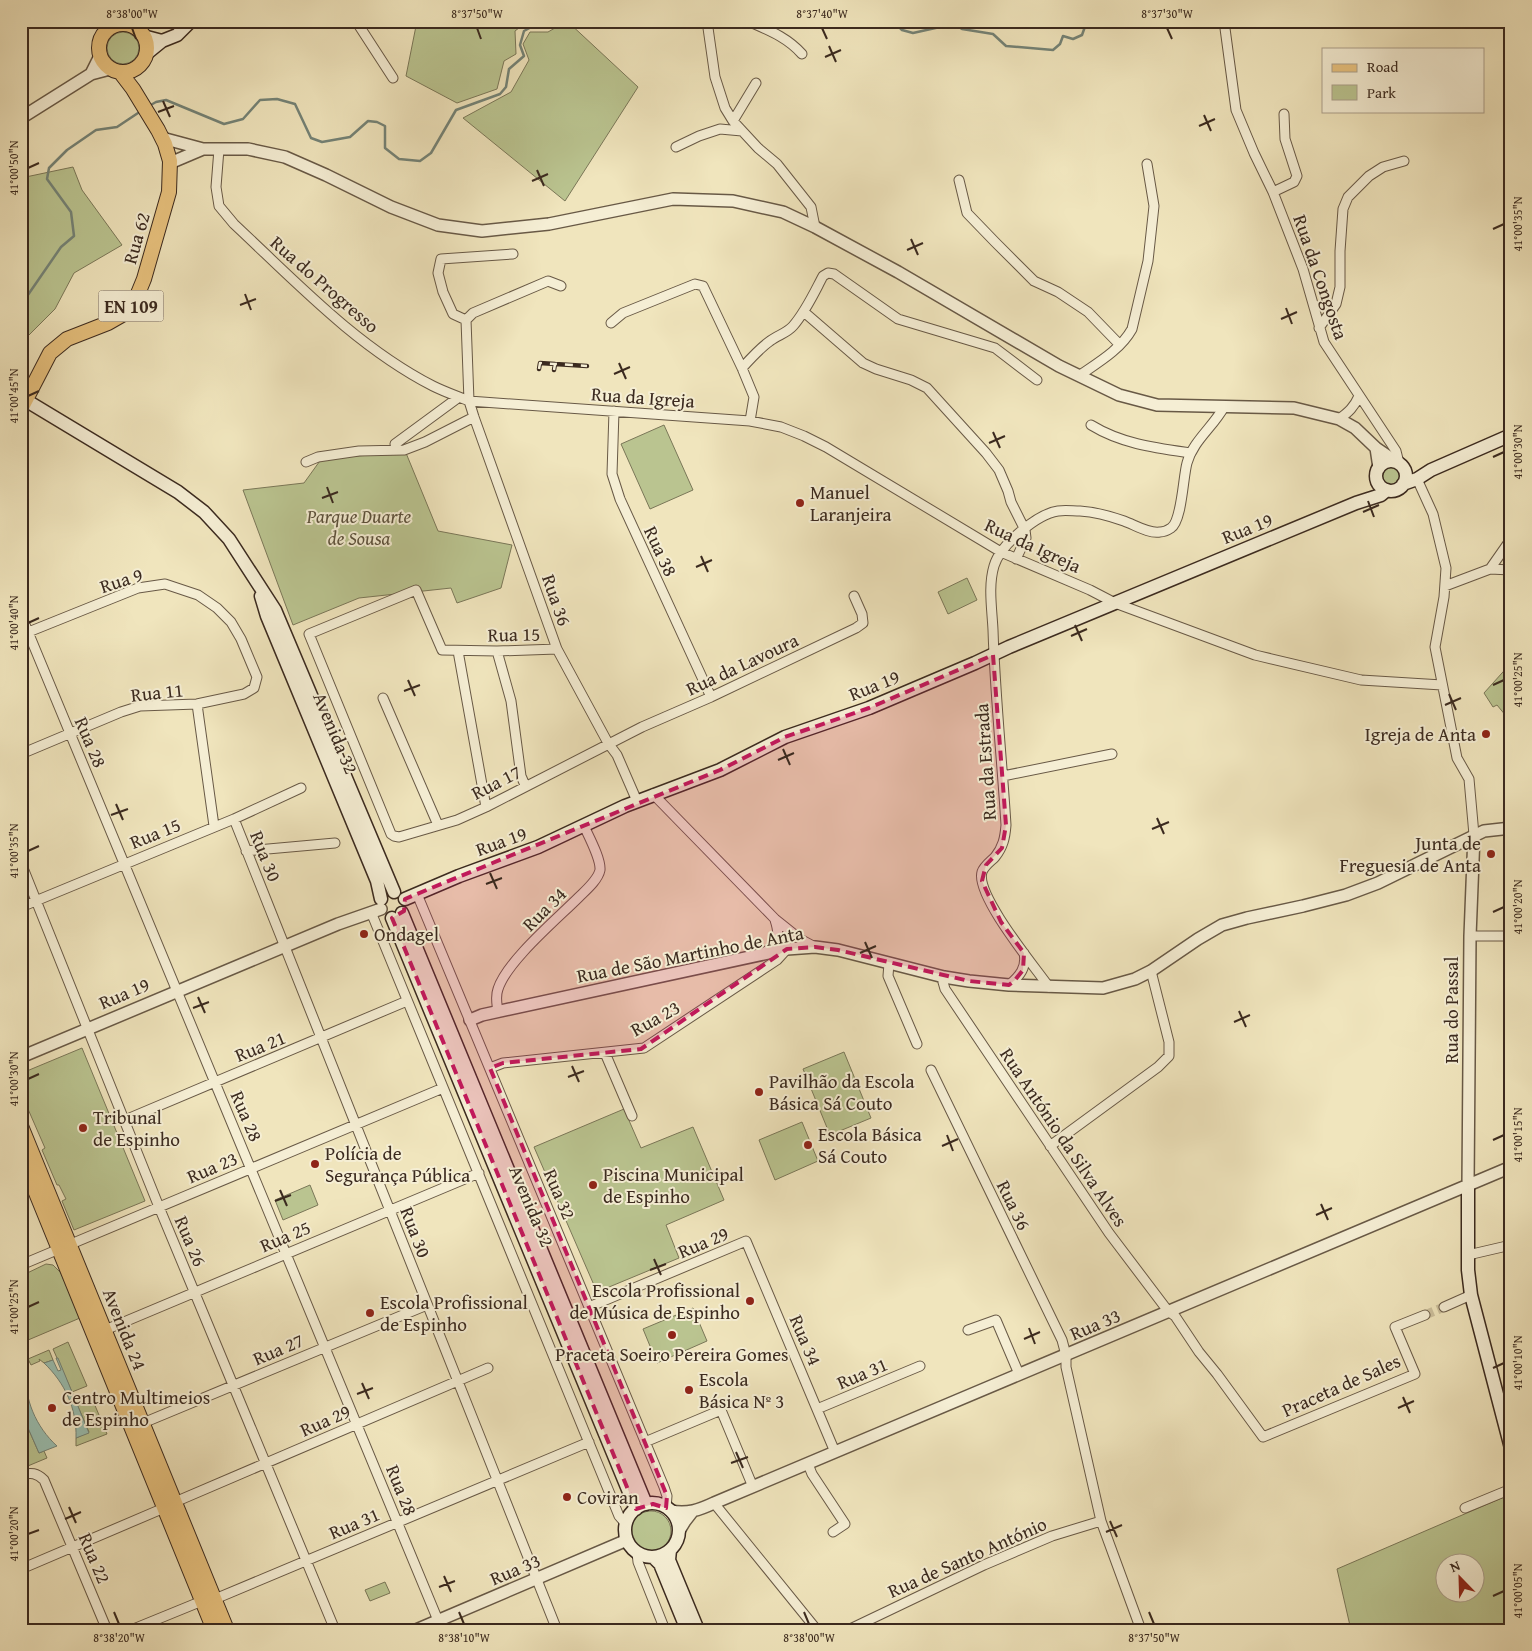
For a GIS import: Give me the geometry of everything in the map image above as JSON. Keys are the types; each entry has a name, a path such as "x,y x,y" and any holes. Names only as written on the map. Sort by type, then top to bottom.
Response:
{"main road":[{"path":"100,21 102,37 99,49 100,56"},
{"path":"146,54 162,41 177,35 191,21"},
{"path":"102,37 109,24 127,25 144,36 146,42 144,60 135,69 127,72 115,71"},
{"path":"144,36 162,41"},
{"name":"EN 109","path":"100,56 102,61 115,71"},
{"path":"133,89 135,69"},
{"name":"Rua 62","path":"24,405 50,353 67,339 108,323 122,315 137,296 144,279 169,192 169,154 159,132 133,89 115,71"},
{"name":"Avenida 32","path":"24,405 178,492 204,512 230,539 275,610 394,892"},
{"path":"1431,470 1413,469 1386,462 1379,468 1376,476 1379,485 1387,490 1396,490 1431,470 1511,435"},
{"path":"1399,464 1406,475 1404,484"},
{"name":"Rua 19","path":"1356,503 1377,481"},
{"name":"Rua 19","path":"405,899 459,876 538,847 653,794 720,770 785,737 868,708 1115,603 1356,503 1380,495 1387,490"},
{"name":"Avenida 32","path":"256,582 267,616 380,890 377,907"},
{"path":"394,892 400,894 405,899 405,908 397,915 385,915 377,907 386,893 394,892"},
{"name":"Avenida 32","path":"397,915 641,1507"},
{"name":"Avenida 24","path":"21,1126 64,1248 169,1505 208,1600 227,1630"},
{"name":"Avenida 24","path":"21,1156 49,1224 64,1248 105,1330 143,1423 169,1505"},
{"path":"1468,1186 1466,1198 1468,1270 1471,1295 1511,1448"},
{"path":"660,1505 669,1510 675,1517 679,1531 675,1544 670,1550 659,1556 653,1557 637,1553 627,1540 626,1524 632,1513 641,1507 660,1505"},
{"path":"670,1550 669,1560 698,1630"},
{"path":"653,1557 660,1564 687,1630"},
{"name":"Avenida 24","path":"208,1600 214,1630"}],"street":[{"path":"356,21 393,78"},
{"path":"707,21 716,77 725,108 733,121 776,164 811,207 815,227"},
{"path":"748,21 780,36 794,45 802,54"},
{"name":"Rua da Congosta","path":"1224,21 1236,110 1273,192 1303,269 1324,342 1396,451 1399,464"},
{"path":"91,74 100,56"},
{"path":"21,118 91,74 115,71"},
{"path":"733,121 756,83"},
{"path":"1273,192 1294,182 1297,176 1284,139 1284,114"},
{"path":"676,147 720,129 742,131"},
{"path":"159,132 203,149 248,150 286,158 326,175 391,207 438,225 482,231 549,224 673,199 733,201 783,212 815,227 898,272 1059,366 1119,395 1157,405 1294,408 1339,419 1355,428 1376,448 1399,464"},
{"path":"170,163 203,149"},
{"name":"Rua do Progresso","path":"219,149 216,187 219,206 234,224 339,322 385,357 434,386 469,401"},
{"path":"1319,328 1336,304 1340,288 1340,251 1344,209 1348,197 1369,176 1383,167 1404,161"},
{"path":"1080,375 1111,354 1132,329 1148,261 1154,206 1147,164"},
{"path":"959,180 967,213 994,242 1034,281 1058,292 1088,312 1119,344"},
{"path":"513,254 441,259 438,273 443,292 453,314 466,320 473,313 548,281 561,286"},
{"path":"742,368 766,344 792,327 804,312 823,276 828,273 834,274 898,319 995,348 1037,380"},
{"path":"611,323 623,313 695,284 703,286 754,397 750,421"},
{"path":"804,312 863,363 911,380 931,392 986,452 999,470 1025,530 1026,538 1016,560"},
{"name":"Rua 36","path":"466,320 469,401 474,417 557,649 608,743 618,755 637,801"},
{"path":"1339,419 1354,406 1359,396"},
{"path":"395,444 459,397"},
{"name":"Rua da Igreja","path":"469,401 750,421 781,427 826,447 1016,560 1090,590 1115,603 1255,655 1361,680 1442,685"},
{"path":"1001,552 1044,516 1057,511 1067,510 1103,514 1151,531 1159,532 1170,529 1175,524 1177,517 1187,463 1191,453 1208,428 1218,419 1224,407"},
{"name":"Rua 38","path":"614,411 612,474 620,499 711,697"},
{"path":"306,462 318,457 359,451 404,450 425,442 474,417"},
{"path":"1091,425 1104,433 1122,440 1150,447 1191,453"},
{"path":"1376,448 1379,468"},
{"path":"1417,479 1433,514 1446,568 1435,647 1457,758 1469,779 1474,835"},
{"path":"1490,569 1511,540"},
{"name":"Rua da Estrada","path":"1001,552 994,565 991,579 993,655 1006,825 1002,848 982,872 982,881 1001,922 1049,987"},
{"path":"1445,586 1490,569 1511,570"},
{"name":"Rua 9","path":"25,633 138,588 164,584 198,594 217,608 231,622 257,678 254,688 244,694"},
{"name":"Avenida 32","path":"394,836 391,834 309,634 416,590 442,650"},
{"name":"Rua da Lavoura","path":"608,743 711,697 856,628 863,623 862,614 854,596"},
{"name":"Rua 28","path":"21,615 25,633 70,733 178,991 440,1625"},
{"name":"Rua 15","path":"442,650 557,649"},
{"path":"458,651 486,807"},
{"path":"497,651 511,702 521,776 525,785"},
{"name":"Rua 11","path":"21,754 121,712 140,706 197,704 244,694"},
{"path":"383,698 438,825"},
{"path":"197,704 214,826"},
{"name":"Rua 17","path":"394,836 399,837 457,820 486,807 608,743"},
{"path":"1003,776 1112,754"},
{"name":"Rua 15","path":"21,907 234,819 301,788"},
{"path":"653,794 775,919 800,939 815,947"},
{"name":"Rua 30","path":"234,819 557,1630"},
{"name":"Rua 34","path":"498,1012 496,997 503,980 518,958 596,878 600,869 598,859 584,826"},
{"name":"Rua de São Martinho de Anta","path":"470,1020 498,1012 787,949 815,947 838,950 944,977 969,981 1027,986 1103,988 1135,979 1151,971 1222,925 1337,897 1378,883 1484,831 1511,828"},
{"name":"Rua do Passal","path":"1468,1186 1470,936 1474,835"},
{"path":"246,850 335,843"},
{"name":"Rua 26","path":"21,862 160,1207 335,1630"},
{"name":"Rua 32","path":"417,894 667,1496 669,1510"},
{"path":"377,907 407,1001 619,1516 626,1524"},
{"name":"Rua 19","path":"21,1057 377,907"},
{"path":"759,956 772,948 779,937 775,919"},
{"path":"1470,936 1511,936"},
{"name":"Rua 23","path":"490,1068 502,1063 641,1049 777,960 787,949"},
{"path":"1009,985 1023,970 1026,962 1024,953"},
{"path":"889,963 888,976 917,1044"},
{"path":"1023,970 1027,986"},
{"path":"1050,1146 1158,1067 1169,1056 1169,1042 1151,971"},
{"name":"Rua António da Silva Alves","path":"944,977 945,988 1109,1233 1168,1311 1175,1316 1199,1352 1263,1437"},
{"name":"Rua 21","path":"125,1120 407,1001"},
{"path":"605,1053 632,1116"},
{"name":"Rua 36","path":"931,1070 1062,1340 1066,1355 1066,1366 1101,1521 1141,1630"},
{"name":"Rua 23","path":"21,1265 443,1088"},
{"name":"Rua 33","path":"669,1510 681,1513 692,1512 1511,1167"},
{"name":"Rua 25","path":"105,1330 479,1172"},
{"name":"Rua 34","path":"746,1241 835,1452"},
{"name":"Rua 29","path":"589,1307 746,1241"},
{"path":"1468,1255 1511,1244"},
{"path":"1444,1307 1471,1295"},
{"name":"Rua 27","path":"143,1423 426,1305"},
{"name":"Praceta de Sales","path":"1263,1437 1415,1374 1395,1327 1425,1314"},
{"path":"968,1330 996,1320 1019,1374"},
{"name":"Rua 31","path":"817,1410 920,1366"},
{"name":"Rua 29","path":"21,1568 488,1368"},
{"path":"644,1442 721,1410 753,1487"},
{"name":"Rua 31","path":"131,1630 308,1561 590,1442"},
{"path":"808,1464 812,1474 845,1524 833,1532"},
{"name":"Rua 22","path":"21,1475 29,1473 38,1474 44,1480 107,1630"},
{"path":"1465,1508 1511,1489"},
{"path":"714,1503 817,1630"},
{"path":"679,1531 692,1512"},
{"name":"Rua de Santo António","path":"848,1630 984,1565 1052,1536 1101,1521"},
{"name":"Rua 33","path":"416,1630 440,1625 536,1579 627,1540"},
{"path":"637,1553 638,1562 665,1630"}],"highlighted area":[{"path":"993,655 1006,825 1002,848 986,865 982,881 1001,922 1024,953 1023,970 1015,980 1009,985 969,981 838,950 815,947 787,949 641,1049 503,1063 490,1068 667,1496 666,1508 653,1504 636,1509 392,918 404,911 405,899 720,770 785,737 869,708"}],"green space":[{"path":"417,21 528,21 515,31 516,54 504,61 497,89 457,103 406,76"},
{"path":"567,21 638,87 565,201 463,118 511,92 529,60 523,44 530,32 548,32"},
{"path":"123,32 135,36 139,48 135,60 123,64 111,60 107,48 111,36"},
{"path":"73,167 82,190 122,245 74,273 55,309 21,343 21,233 23,226 21,178"},
{"path":"664,425 693,490 650,509 621,444"},
{"name":"Parque Duarte de Sousa","path":"406,453 438,531 512,545 501,588 457,603 451,588 359,598 293,625 243,490 304,483 322,458"},
{"path":"1387,467 1395,467 1400,472 1398,483 1387,485 1382,480 1382,472"},
{"path":"967,578 977,600 948,614 938,592"},
{"path":"1511,663 1511,722 1497,705 1493,707 1484,693"},
{"path":"82,1048 145,1201 74,1230 62,1201 66,1199 59,1185 57,1185 42,1150 45,1148 21,1093 21,1081 25,1080 22,1073"},
{"path":"844,1052 871,1118 830,1135 803,1069"},
{"path":"624,1109 641,1148 693,1127 724,1200 666,1225 679,1258 597,1292 534,1147"},
{"path":"802,1122 818,1161 775,1180 759,1140"},
{"path":"310,1185 318,1205 283,1220 275,1200"},
{"path":"46,1264 53,1265 61,1273 80,1318 21,1343 21,1276"},
{"name":"Praceta Soeiro Pereira Gomes","path":"693,1308 707,1341 657,1363 643,1329"},
{"path":"68,1342 87,1386 72,1392 53,1349"},
{"path":"49,1350 53,1360 44,1363 39,1359 40,1361 31,1365 28,1359"},
{"path":"91,1396 107,1434 76,1446 76,1438 89,1432 76,1402"},
{"path":"21,1412 39,1453 44,1451 47,1458 23,1468 21,1462"},
{"path":"1511,1494 1511,1630 1351,1630 1337,1569"},
{"path":"647,1511 655,1511 662,1514 668,1520 671,1531 668,1542 662,1548 655,1551 647,1551 640,1548 634,1542 631,1535 631,1527 634,1520 640,1514"},
{"path":"385,1582 390,1593 370,1601 365,1590"}],"shaded area":[{"path":"56,1358 58,1358 89,1433 76,1438 76,1427 68,1397 58,1379 44,1363 53,1360 58,1371 61,1370"},
{"path":"26,1371 27,1392 33,1412 43,1430 57,1446 39,1453 21,1412 21,1373"}],"waterway":[{"path":"149,106 166,100 224,124 243,119 260,100 277,99 295,104 311,138 322,142 350,137 368,121 377,122 385,126 385,148 399,159 420,161 431,153 456,110 500,94 506,87 509,69 524,56 520,45 524,31 535,25 552,24 557,21"},
{"path":"893,21 902,30 913,33 949,25 993,34 1006,46 1053,50 1060,44 1063,36 1073,39 1082,35 1087,21"},
{"path":"21,305 61,247 74,236 71,212 47,179 49,168 67,150 96,130 117,127 141,111"}],"tunnel":[{"path":"1425,1315 1444,1307"}],"railway":[{"path":"539,369 540,363 555,364"},
{"path":"554,370 555,364 587,366"}],"place":[{"name":"Manuel Laranjeira","path":"800,503"},
{"name":"Igreja de Anta","path":"1486,734"},
{"name":"Junta de Freguesia de Anta","path":"1491,854"},
{"name":"Ondagel","path":"364,934"},
{"name":"Pavilhão da Escola Básica Sá Couto","path":"759,1092"},
{"name":"Tribunal de Espinho","path":"83,1128"},
{"name":"Escola Básica Sá Couto","path":"808,1145"},
{"name":"Polícia de Segurança Pública","path":"315,1164"},
{"name":"Piscina Municipal de Espinho","path":"593,1185"},
{"name":"Escola Profissional de Música de Espinho","path":"750,1301"},
{"name":"Escola Profissional de Espinho","path":"370,1313"},
{"name":"Praceta Soeiro Pereira Gomes","path":"672,1335"},
{"name":"Escola Básica Nº 3","path":"689,1390"},
{"name":"Centro Multimeios de Espinho","path":"52,1408"},
{"name":"Coviran","path":"567,1497"}]}
